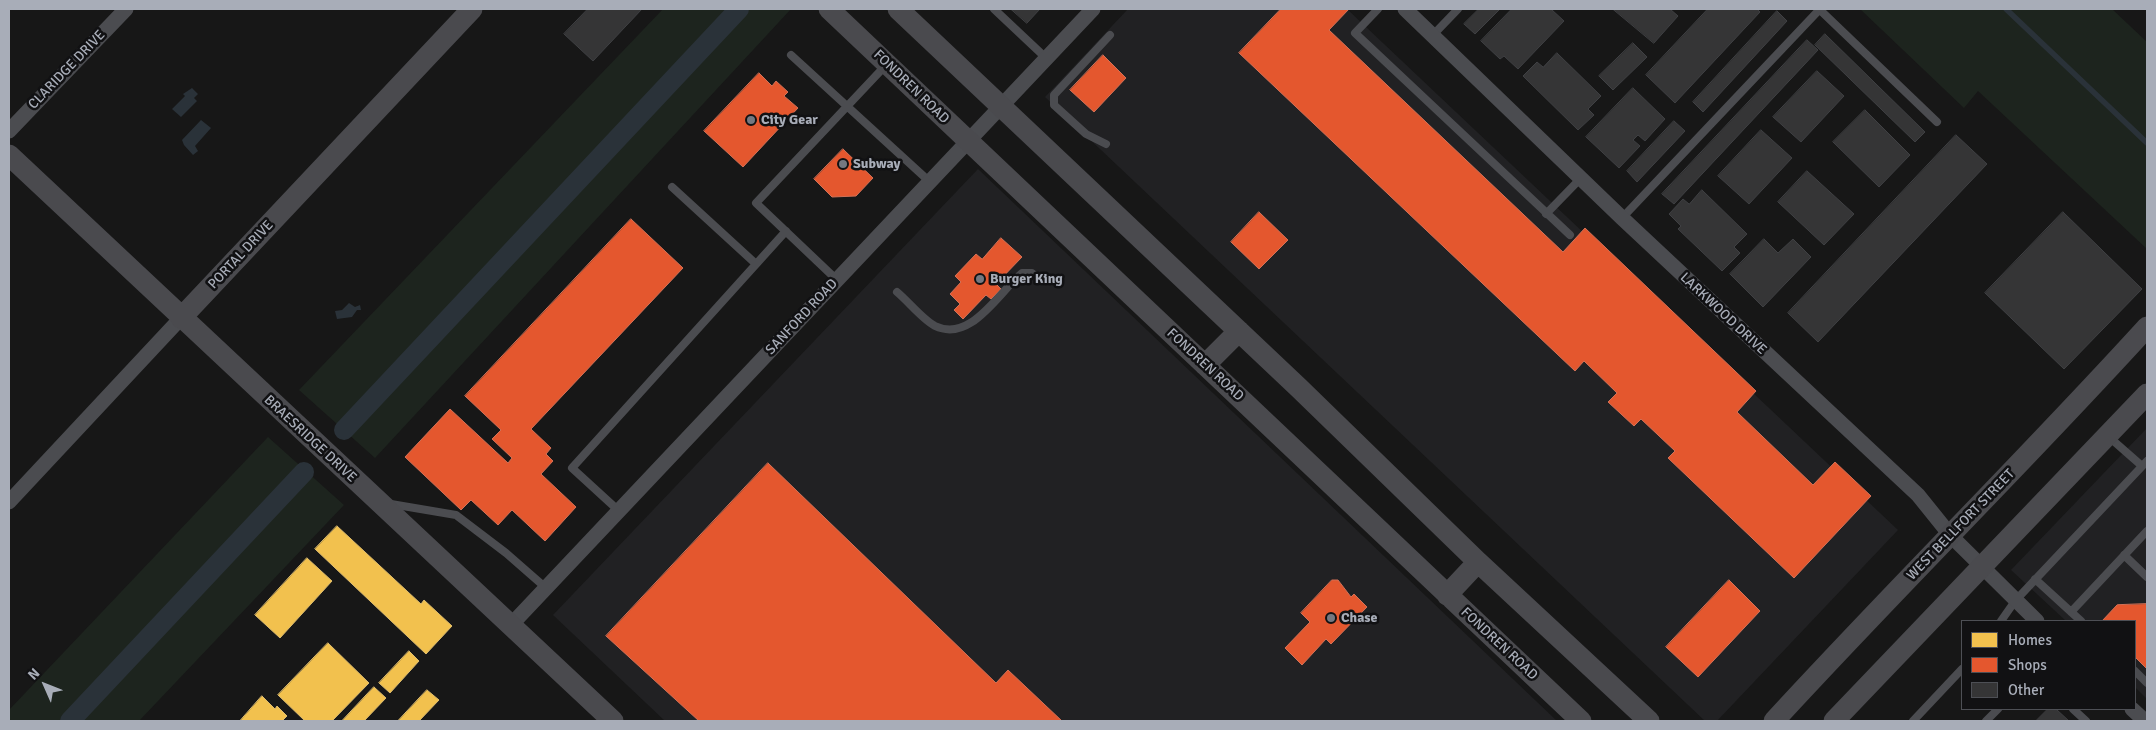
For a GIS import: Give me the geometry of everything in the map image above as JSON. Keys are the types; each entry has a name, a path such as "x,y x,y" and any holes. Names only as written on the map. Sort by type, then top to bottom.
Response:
{"main road":[{"name":"PORTAL DRIVE","path":"182,318 472,9"},
{"name":"FONDREN ROAD","path":"830,9 1581,721"},
{"path":"898,9 1379,464 1478,562 1649,721"},
{"name":"BRAESRIDGE DRIVE","path":"9,155 613,721"},
{"name":"WEST BELLFORT STREET","path":"1774,721 1840,648 1951,536 2147,327"},
{"path":"1205,365 1238,331"},
{"path":"1834,721 2147,394"},
{"path":"1447,595 1478,562"}],"street":[{"name":"CLARIDGE DRIVE","path":"9,131 126,9"},
{"name":"SANFORD ROAD","path":"510,626 1093,9"},
{"name":"LARKWOOD DRIVE","path":"1405,9 1622,218 1918,495 1951,536 2036,620"},
{"name":"PORTAL DRIVE","path":"9,502 182,318"},
{"path":"2133,710 2145,721"}],"lane":[{"path":"994,9 1046,58"},
{"path":"1378,9 1355,33 1570,236"},
{"path":"1432,36 1458,9"},
{"path":"1622,218 1819,9 1937,122"},
{"path":"1106,144 1086,134 1074,124 1054,105 1054,95 1110,35"},
{"path":"791,55 930,182"},
{"path":"837,280 756,204 887,64"},
{"path":"1546,214 1580,178"},
{"path":"672,187 756,264"},
{"path":"619,511 572,468 786,232"},
{"path":"898,292 934,325 946,330 958,330 972,324 1022,273 1032,273 1042,282"},
{"path":"2003,620 2014,600 2145,463 2107,435"},
{"path":"377,501 411,509 456,515 506,552 546,588"},
{"path":"2070,612 2147,530"},
{"path":"2124,555 2147,577"},
{"path":"2035,579 2080,620"},
{"path":"1913,721 1961,670"},
{"path":"2136,672 2147,683"},
{"path":"2074,710 2086,721"},
{"path":"1986,721 1995,712 2000,721"}],"shaded area":[{"path":"663,9 791,9 375,458 299,390"},
{"path":"1128,9 1347,9 1898,530 1717,721 1705,721 1045,97"},
{"path":"1860,9 2112,9 2147,42 2147,249 1978,91 1964,108"},
{"path":"192,88 198,94 194,98 197,101 181,117 172,109 185,96 183,94"},
{"path":"201,120 211,128 195,146 198,151 193,155 182,140"},
{"path":"978,169 1557,721 665,721 553,615"},
{"path":"349,303 355,307 360,305 361,310 357,310 352,317 337,319 335,311 342,310"},
{"path":"2147,428 2147,699 2136,688 2136,620 2065,620 2011,570"},
{"path":"268,437 344,505 139,721 9,721 9,710"}],"building: Homes":[{"path":"337,526 421,604 424,600 452,626 426,654 315,549"},
{"path":"307,558 332,581 280,638 255,615"},
{"path":"328,643 369,683 332,721 305,721 278,695"},
{"path":"409,651 419,661 390,693 379,683"},
{"path":"374,687 386,698 364,721 342,721"},
{"path":"427,690 439,700 419,721 398,721"},
{"path":"262,696 275,709 277,706 287,716 282,721 240,721"}],"building: Shops":[{"path":"1281,9 1349,9 1329,30 1563,252 1585,228 1756,391 1737,412 1813,485 1835,462 1871,496 1794,578 1668,458 1675,451 1641,419 1634,426 1608,402 1617,393 1584,361 1575,371 1239,53"},
{"path":"1103,55 1126,78 1094,112 1070,90"},
{"name":"City Gear","path":"759,73 772,86 776,81 788,92 784,96 798,108 743,167 704,131"},
{"name":"Subway","path":"843,149 873,178 856,196 832,197 814,179"},
{"path":"1259,212 1288,240 1259,269 1231,242"},
{"path":"631,219 683,268 531,429 551,448 546,454 553,461 541,474 576,507 545,541 512,510 498,525 471,500 461,510 405,457 450,409 508,463 512,458 492,439 501,430 465,396"},
{"name":"Burger King","path":"1001,238 1022,257 996,284 1001,289 991,299 986,295 963,319 954,310 960,304 950,294 961,282 955,276 976,254 982,259"},
{"path":"768,463 996,683 1008,670 1062,721 699,721 606,636"},
{"name":"Chase","path":"1332,580 1338,580 1351,597 1354,594 1367,607 1331,644 1326,639 1302,665 1285,648 1310,622 1301,613"},
{"path":"1729,580 1760,611 1698,677 1666,647"},
{"path":"2147,604 2147,669 2136,658 2136,620 2103,620 2117,605"}],"building: Other":[{"path":"588,9 642,9 593,61 564,34"},
{"path":"1011,9 1040,9 1027,23"},
{"path":"1479,9 1500,9 1475,34 1464,24"},
{"path":"1512,9 1551,9 1564,21 1518,69 1504,56 1500,59 1481,41"},
{"path":"1613,9 1670,9 1678,16 1654,43"},
{"path":"1708,9 1757,9 1760,12 1675,103 1646,75"},
{"path":"1777,11 1787,21 1703,112 1693,102"},
{"path":"1825,34 1925,132 1915,142 1815,45"},
{"path":"1807,40 1818,50 1674,204 1662,194"},
{"path":"1633,43 1647,57 1613,90 1599,76"},
{"path":"1557,53 1601,96 1588,109 1594,115 1578,130 1523,76 1537,62 1543,67"},
{"path":"1817,71 1844,96 1801,142 1773,117"},
{"path":"1633,88 1665,119 1645,141 1638,135 1633,140 1640,146 1619,168 1586,137"},
{"path":"1865,110 1910,155 1879,187 1833,142"},
{"path":"1674,121 1685,131 1637,182 1627,171"},
{"path":"1761,130 1792,158 1749,204 1718,176"},
{"path":"1956,135 1987,164 1818,342 1788,313"},
{"path":"1807,171 1854,214 1824,245 1778,202"},
{"path":"1702,190 1747,234 1734,247 1740,253 1722,271 1678,229 1681,226 1669,214 1683,199 1689,204"},
{"path":"2063,212 2142,289 2064,369 1985,293"},
{"path":"1764,239 1778,253 1793,239 1811,257 1763,307 1730,274"},
{"path":"2047,710 2057,710 2069,721 2036,721"}],"waterway":[{"path":"344,430 739,9"},
{"path":"2006,9 2147,143"},
{"path":"70,721 304,472"}],"place":[{"name":"City Gear","path":"751,120"},
{"name":"Subway","path":"843,164"},
{"name":"Burger King","path":"980,279"},
{"name":"Chase","path":"1331,618"}]}
